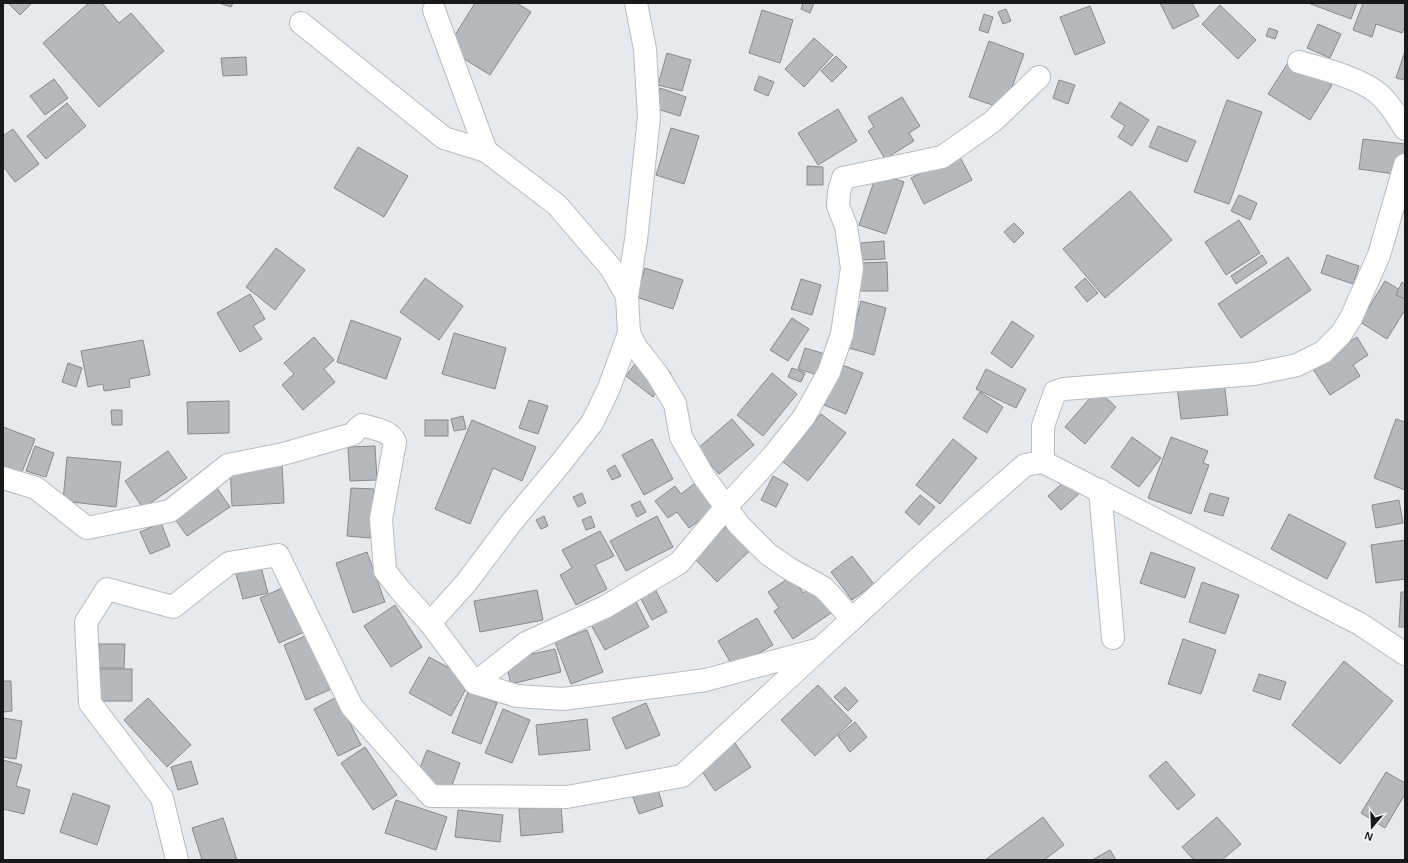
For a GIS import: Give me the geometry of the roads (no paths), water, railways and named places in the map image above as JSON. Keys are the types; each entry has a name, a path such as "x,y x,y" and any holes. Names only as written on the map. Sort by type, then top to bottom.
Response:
{"street":[{"path":"430,623 466,583 511,522 560,464 592,422 609,388 629,333 627,296 636,240 649,118 645,49 636,3"},
{"path":"434,10 486,152"},
{"path":"302,22 444,138 486,152 557,205 611,268 627,296"},
{"path":"1299,62 1354,79 1379,94 1395,113 1405,129"},
{"path":"475,683 526,642 605,607 679,563 727,506 772,457 804,417 830,372 842,334 852,268 846,226 838,206 839,192 843,178 942,157 992,122 1040,77"},
{"path":"1043,462 1043,426 1055,392 1064,389 1254,374 1297,365 1323,352 1341,334 1351,318 1379,255 1405,165"},
{"path":"629,333 636,347 657,374 675,404 681,437 704,477 727,506 739,525 768,554 788,568 824,588 852,619"},
{"path":"3,478 36,488 87,528 170,511 228,465 283,454 353,434 362,425 388,433 393,437 395,442 381,519 385,571 430,623 475,683 517,696 563,698 706,680 820,649"},
{"path":"177,860 162,798 90,703 86,622 107,589 173,607 229,563 278,555 352,707 431,796 567,797 682,776 925,552 1025,465 1043,462 1360,624 1405,654"},
{"path":"1100,490 1113,638"}]}
